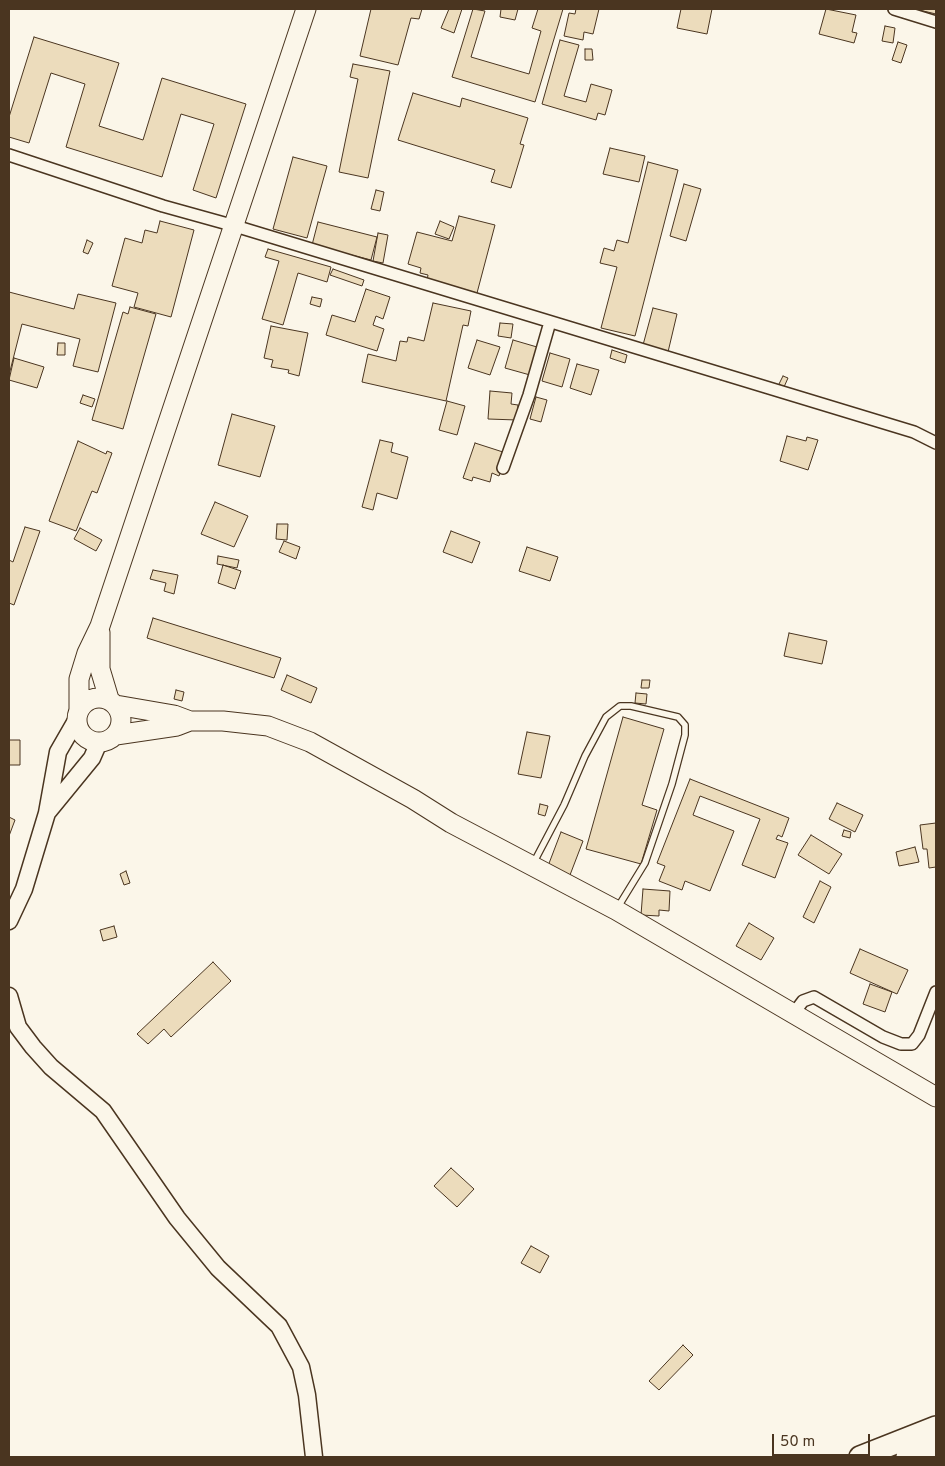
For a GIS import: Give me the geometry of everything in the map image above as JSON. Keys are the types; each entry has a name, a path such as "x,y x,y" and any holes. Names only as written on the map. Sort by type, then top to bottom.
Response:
{"highway":[{"path":"860,1457 936,1427"},
{"path":"907,1457 936,1447"}],"main road":[{"path":"190,721 176,726 107,739 90,740 82,735 78,714 80,679 87,653 100,626 235,226 306,9"},
{"path":"47,813 107,739 120,729 120,712 112,702 100,669 100,626"},
{"path":"9,921 24,889 47,813 58,752 78,714 91,699 174,715 190,721 250,722 268,726 310,742 459,828 616,910 936,1097"},
{"path":"9,996 18,1027 33,1047 51,1066 103,1111 171,1210 212,1261 279,1326 301,1367 307,1395 314,1457"}],"street":[{"path":"894,9 936,22"},
{"path":"9,155 163,206 235,226 914,432 936,443"},
{"path":"503,468 529,395 550,322"},
{"path":"794,1013 803,1001 814,998 883,1038 901,1044 912,1044 919,1035 936,992"}],"lane":[{"path":"532,866 564,805 585,756 606,717 620,706 632,706 678,717 685,725 686,735 672,784 645,863 616,910"}],"building":[{"path":"371,9 422,9 419,19 411,18 398,65 360,56"},
{"path":"449,9 462,9 454,33 441,28"},
{"path":"473,9 485,11 471,57 529,74 541,31 532,28 538,9 563,9 535,102 452,77"},
{"path":"501,9 518,9 515,20 500,17"},
{"path":"576,9 599,9 593,34 584,32 583,40 564,36 569,13 575,14"},
{"path":"681,9 712,9 707,34 677,28"},
{"path":"826,9 856,15 852,32 857,33 854,43 819,34"},
{"path":"915,9 936,9 936,14"},
{"path":"885,26 895,28 893,43 882,41"},
{"path":"34,37 119,63 99,126 143,140 162,78 246,104 216,198 193,190 214,124 181,114 162,177 66,147 85,84 51,73 29,143 9,137 9,117"},
{"path":"560,40 579,45 564,96 586,102 591,84 612,90 605,115 598,113 596,120 542,104"},
{"path":"898,42 907,45 901,63 892,60"},
{"path":"585,49 592,49 593,60 585,60"},
{"path":"353,64 390,71 368,178 339,172 358,79 350,77"},
{"path":"413,93 460,107 462,98 528,118 520,144 524,145 511,188 491,182 495,170 398,140"},
{"path":"610,148 645,156 639,182 603,174"},
{"path":"293,157 327,166 307,238 273,229"},
{"path":"648,162 678,170 635,336 601,328 617,267 600,263 604,248 614,251 617,240 628,243"},
{"path":"684,184 701,189 686,241 670,236"},
{"path":"376,190 384,192 380,211 371,209"},
{"path":"459,216 495,225 477,293 427,280 428,275 420,273 421,268 408,264 417,232 452,241"},
{"path":"160,221 194,230 171,317 134,307 138,293 112,286 125,238 142,243 145,230 157,233"},
{"path":"440,221 454,227 449,239 435,234"},
{"path":"318,222 377,237 371,260 312,245"},
{"path":"378,233 388,235 383,263 373,261"},
{"path":"87,240 93,243 88,254 83,252"},
{"path":"268,249 331,267 327,282 298,273 283,325 262,319 279,261 265,257"},
{"path":"333,269 364,280 362,286 330,275"},
{"path":"366,289 390,297 383,319 376,316 373,325 384,329 377,351 326,335 332,315 355,322"},
{"path":"9,292 74,309 78,294 116,303 98,372 73,366 80,339 22,324 9,375"},
{"path":"312,297 322,299 320,307 310,304"},
{"path":"433,303 471,311 468,326 463,325 446,401 362,382 368,354 396,361 400,341 407,342 408,337 424,341"},
{"path":"130,307 156,314 123,429 92,420 123,312 128,314"},
{"path":"653,308 677,314 668,352 643,345"},
{"path":"500,323 513,324 511,338 498,336"},
{"path":"271,326 308,333 299,376 288,373 289,370 271,367 273,360 264,358"},
{"path":"477,340 500,347 490,375 468,368"},
{"path":"513,340 537,347 530,375 505,368"},
{"path":"58,343 65,343 65,355 57,355"},
{"path":"612,350 627,355 625,363 610,358"},
{"path":"550,353 570,359 562,387 542,381"},
{"path":"14,358 44,367 37,388 9,380"},
{"path":"577,364 599,370 591,395 570,388"},
{"path":"783,376 788,378 784,387 779,384"},
{"path":"490,391 512,393 511,404 518,405 517,420 488,419"},
{"path":"83,395 95,399 92,407 80,403"},
{"path":"536,397 547,400 541,422 530,419"},
{"path":"447,401 465,406 457,435 439,430"},
{"path":"232,414 275,426 260,477 218,465"},
{"path":"787,436 806,441 807,437 818,440 808,470 780,461"},
{"path":"380,440 393,443 391,452 408,457 397,499 377,493 373,510 362,507"},
{"path":"78,441 106,454 107,451 112,453 97,493 92,491 76,531 49,521"},
{"path":"475,443 506,453 499,476 492,473 490,482 473,477 472,481 463,478"},
{"path":"215,502 248,516 234,547 201,534"},
{"path":"277,524 288,524 287,540 276,539"},
{"path":"25,527 40,531 14,605 9,603 9,560 13,562"},
{"path":"80,528 102,540 96,551 74,539"},
{"path":"451,531 480,542 472,563 443,552"},
{"path":"284,541 300,547 296,559 279,552"},
{"path":"527,547 558,557 550,581 519,571"},
{"path":"218,556 239,560 237,568 217,564"},
{"path":"223,565 241,571 235,589 218,583"},
{"path":"153,570 178,575 174,594 164,591 166,583 150,579"},
{"path":"153,618 281,658 274,678 147,638"},
{"path":"789,633 827,641 822,664 784,656"},
{"path":"287,675 317,688 311,703 281,690"},
{"path":"642,680 650,680 649,688 641,688"},
{"path":"176,690 184,692 182,701 174,699"},
{"path":"636,693 647,694 646,704 635,703"},
{"path":"623,717 664,729 642,805 657,810 641,864 586,849"},
{"path":"527,732 550,736 541,778 518,774"},
{"path":"9,740 20,740 20,765 9,765"},
{"path":"690,779 789,818 782,837 778,835 776,839 788,843 775,878 742,865 760,819 700,796 693,815 734,831 710,891 685,881 682,890 659,881 665,866 657,863"},
{"path":"837,803 863,815 855,832 829,819"},
{"path":"540,804 548,806 545,816 538,814"},
{"path":"9,817 15,820 9,836"},
{"path":"936,823 936,867 929,868 927,849 923,849 920,825"},
{"path":"844,830 851,832 850,838 842,836"},
{"path":"561,832 583,841 570,875 548,866"},
{"path":"811,835 842,854 829,874 798,855"},
{"path":"915,847 919,862 899,866 896,852"},
{"path":"126,871 130,883 124,885 120,874"},
{"path":"820,881 831,887 814,923 803,917"},
{"path":"643,889 670,891 669,911 659,910 659,916 641,915"},
{"path":"749,923 774,938 761,960 736,946"},
{"path":"114,926 117,937 103,941 100,930"},
{"path":"860,949 908,970 897,994 850,973"},
{"path":"213,962 231,981 171,1037 164,1029 148,1044 137,1034"},
{"path":"870,984 892,992 885,1012 863,1004"},
{"path":"451,1168 474,1189 457,1207 434,1186"},
{"path":"531,1246 549,1256 540,1273 521,1263"},
{"path":"683,1345 693,1355 659,1390 649,1381"}]}
